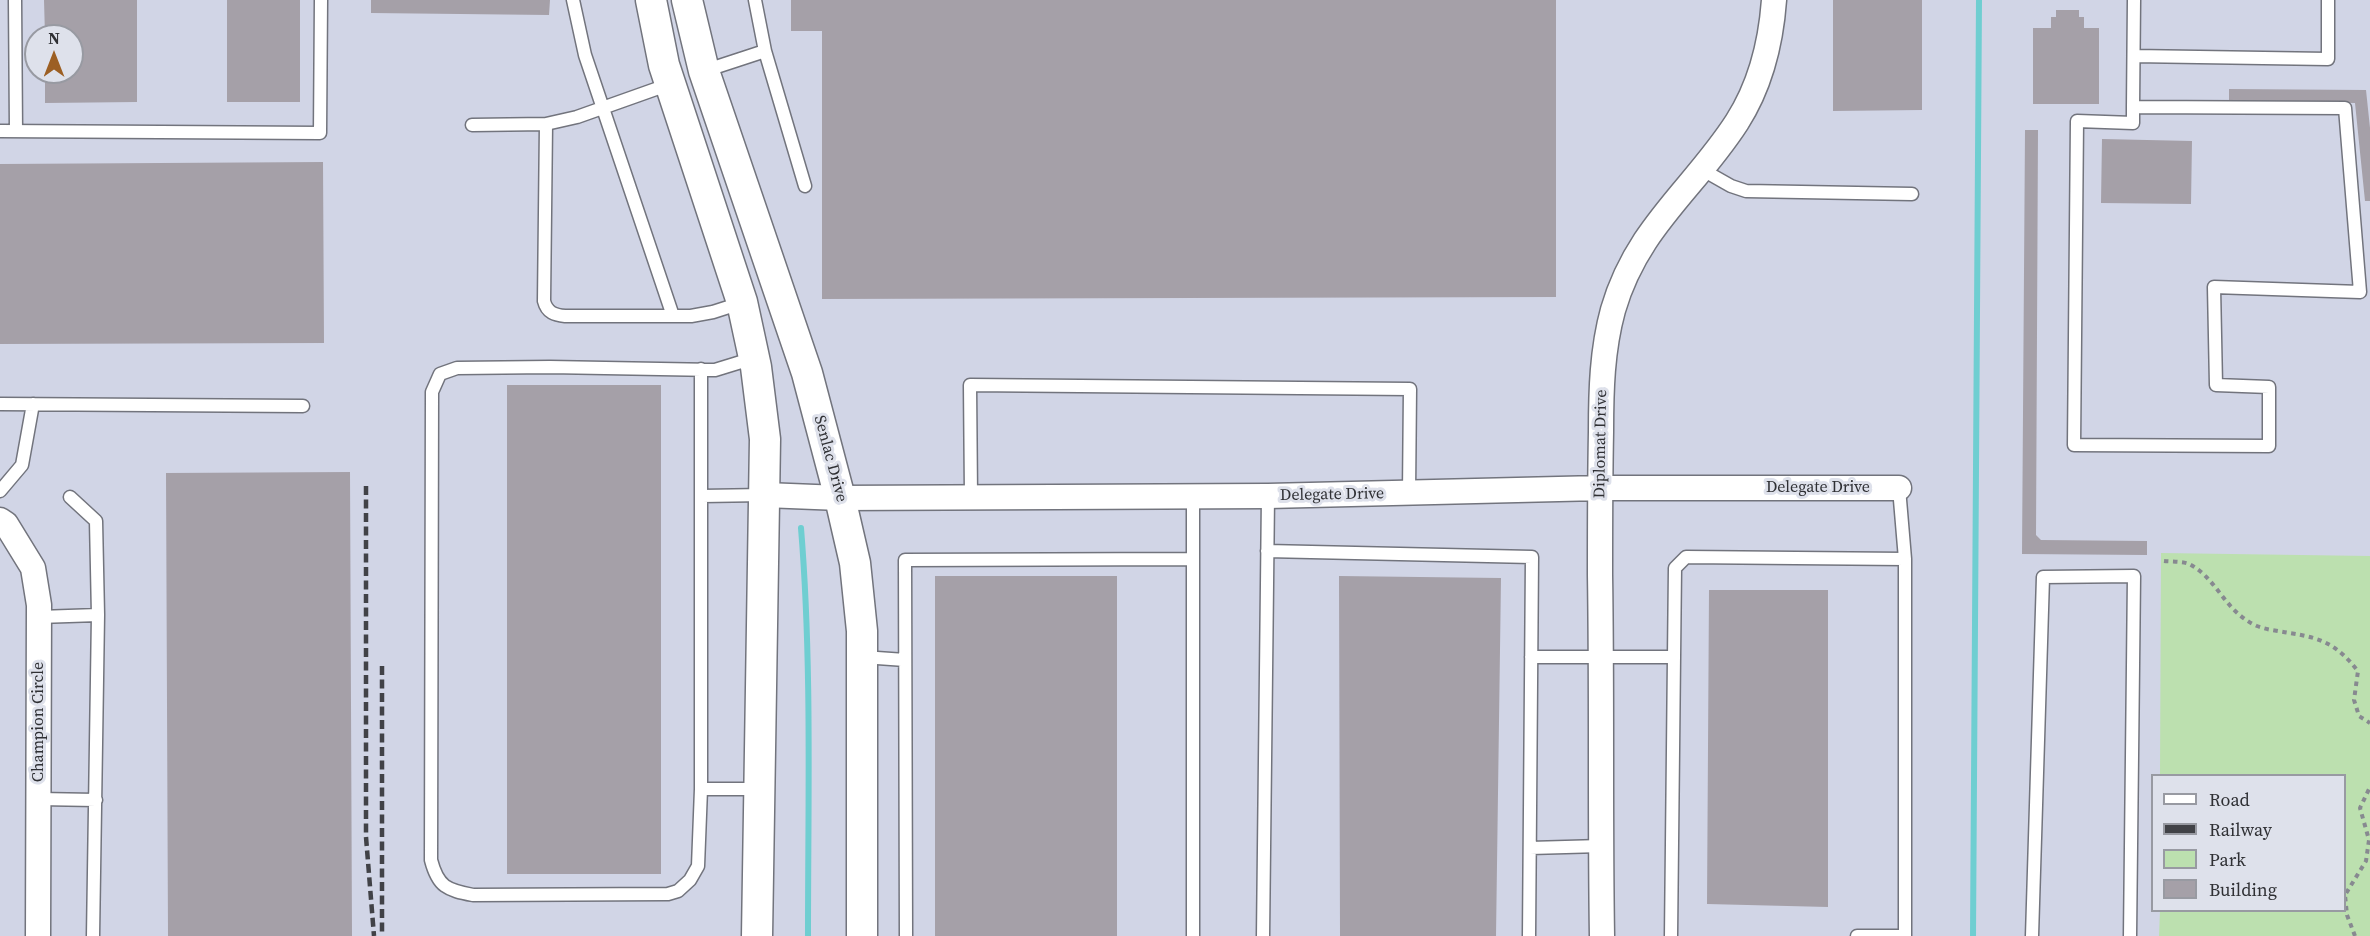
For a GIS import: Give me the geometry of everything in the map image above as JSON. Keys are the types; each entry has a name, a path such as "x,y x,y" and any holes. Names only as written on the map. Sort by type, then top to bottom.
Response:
{"street":[{"path":"651,0 664,65 742,302 754,358 765,439 757,936"},
{"name":"Senlac Drive","path":"687,0 704,71 807,374 855,563 862,631 862,936"},
{"name":"Diplomat Drive","path":"1602,936 1600,488 1603,361 1614,307 1630,266 1646,236 1728,135 1749,101 1768,47 1774,0"},
{"path":"670,84 704,71"},
{"name":"Delegate Drive","path":"765,495 840,498 1268,496 1600,488 1899,488"},
{"name":"Champion Circle","path":"0,520 6,524 33,568 39,617 38,936"}],"lane":[{"path":"15,0 16,131"},
{"path":"0,131 321,133 321,0"},
{"path":"573,0 585,54 673,316"},
{"path":"755,0 765,51 805,186"},
{"path":"2133,107 2345,108 2360,292 2214,287 2216,385 2269,387 2269,446 2074,445 2077,121 2133,123 2133,107 2134,57 2134,0"},
{"path":"2134,57 2328,59 2328,0"},
{"path":"704,71 765,51"},
{"path":"472,124 546,124 603,108 670,84"},
{"path":"546,124 543,302 545,307 556,315 565,316 673,316 703,314 742,302"},
{"path":"1701,169 1731,186 1746,190 1912,194"},
{"path":"701,369 701,789 698,866 690,880 678,891 668,894 473,895 442,885 435,876 431,860 432,392 440,374 458,368 550,366 701,369 715,370 754,358"},
{"path":"971,496 970,385 1410,389 1409,493"},
{"path":"0,404 303,406"},
{"path":"0,491 22,465 33,404"},
{"path":"1857,936 1905,936 1905,559 1899,488"},
{"path":"702,496 765,495"},
{"path":"1193,496 1193,936"},
{"path":"1263,936 1268,496"},
{"path":"70,497 96,521 98,615 93,936"},
{"path":"1267,551 1532,557 1529,936"},
{"path":"1671,936 1675,568 1686,557 1905,559"},
{"path":"906,936 905,560 1193,559"},
{"path":"2032,936 2043,577 2134,576 2130,936"},
{"path":"39,617 98,615"},
{"path":"862,657 905,660"},
{"path":"1531,657 1674,657"},
{"path":"701,789 760,789"},
{"path":"39,799 96,800"},
{"path":"1530,848 1601,846"}],"path":[{"path":"2164,561 2189,563 2218,590 2232,611 2258,626 2304,635 2330,643 2345,654 2358,671 2354,700 2359,716 2370,723"},
{"path":"2346,894 2366,861 2368,840 2360,808 2370,788"},
{"path":"2346,912 2355,936"}],"shaded area":[{"path":"0,0 2370,0 2370,936 0,936"}],"green space":[{"path":"2161,553 2370,556 2370,936 2159,936 2160,912 2346,912 2346,774 2160,774"}],"building":[{"path":"44,0 137,0 137,102 45,103 45,84 84,84 84,24 45,24"},
{"path":"227,0 300,0 300,102 227,102"},
{"path":"371,0 550,0 549,15 371,13"},
{"path":"791,0 1556,0 1556,297 822,299 822,31 791,31"},
{"path":"1833,0 1922,0 1922,110 1833,111"},
{"path":"2056,10 2079,10 2079,17 2084,17 2084,28 2099,28 2099,104 2033,104 2033,28 2051,28 2051,17 2056,17"},
{"path":"2229,89 2366,90 2370,128 2370,201 2365,201 2355,103 2229,101"},
{"path":"2025,130 2038,130 2036,535 2041,540 2147,541 2147,555 2022,554"},
{"path":"2102,139 2192,141 2191,204 2101,203"},
{"path":"323,162 324,343 0,344 0,164"},
{"path":"507,385 661,385 661,874 507,874"},
{"path":"350,472 352,936 168,936 166,473"},
{"path":"935,576 1117,576 1117,936 935,936"},
{"path":"1339,576 1501,578 1496,936 1340,936"},
{"path":"1709,590 1828,590 1828,907 1707,904"}],"waterway":[{"path":"1973,936 1979,0"},
{"path":"801,528 808,681 808,936"}],"railway":[{"path":"366,486 366,837 374,936"},
{"path":"382,666 382,936"}]}
